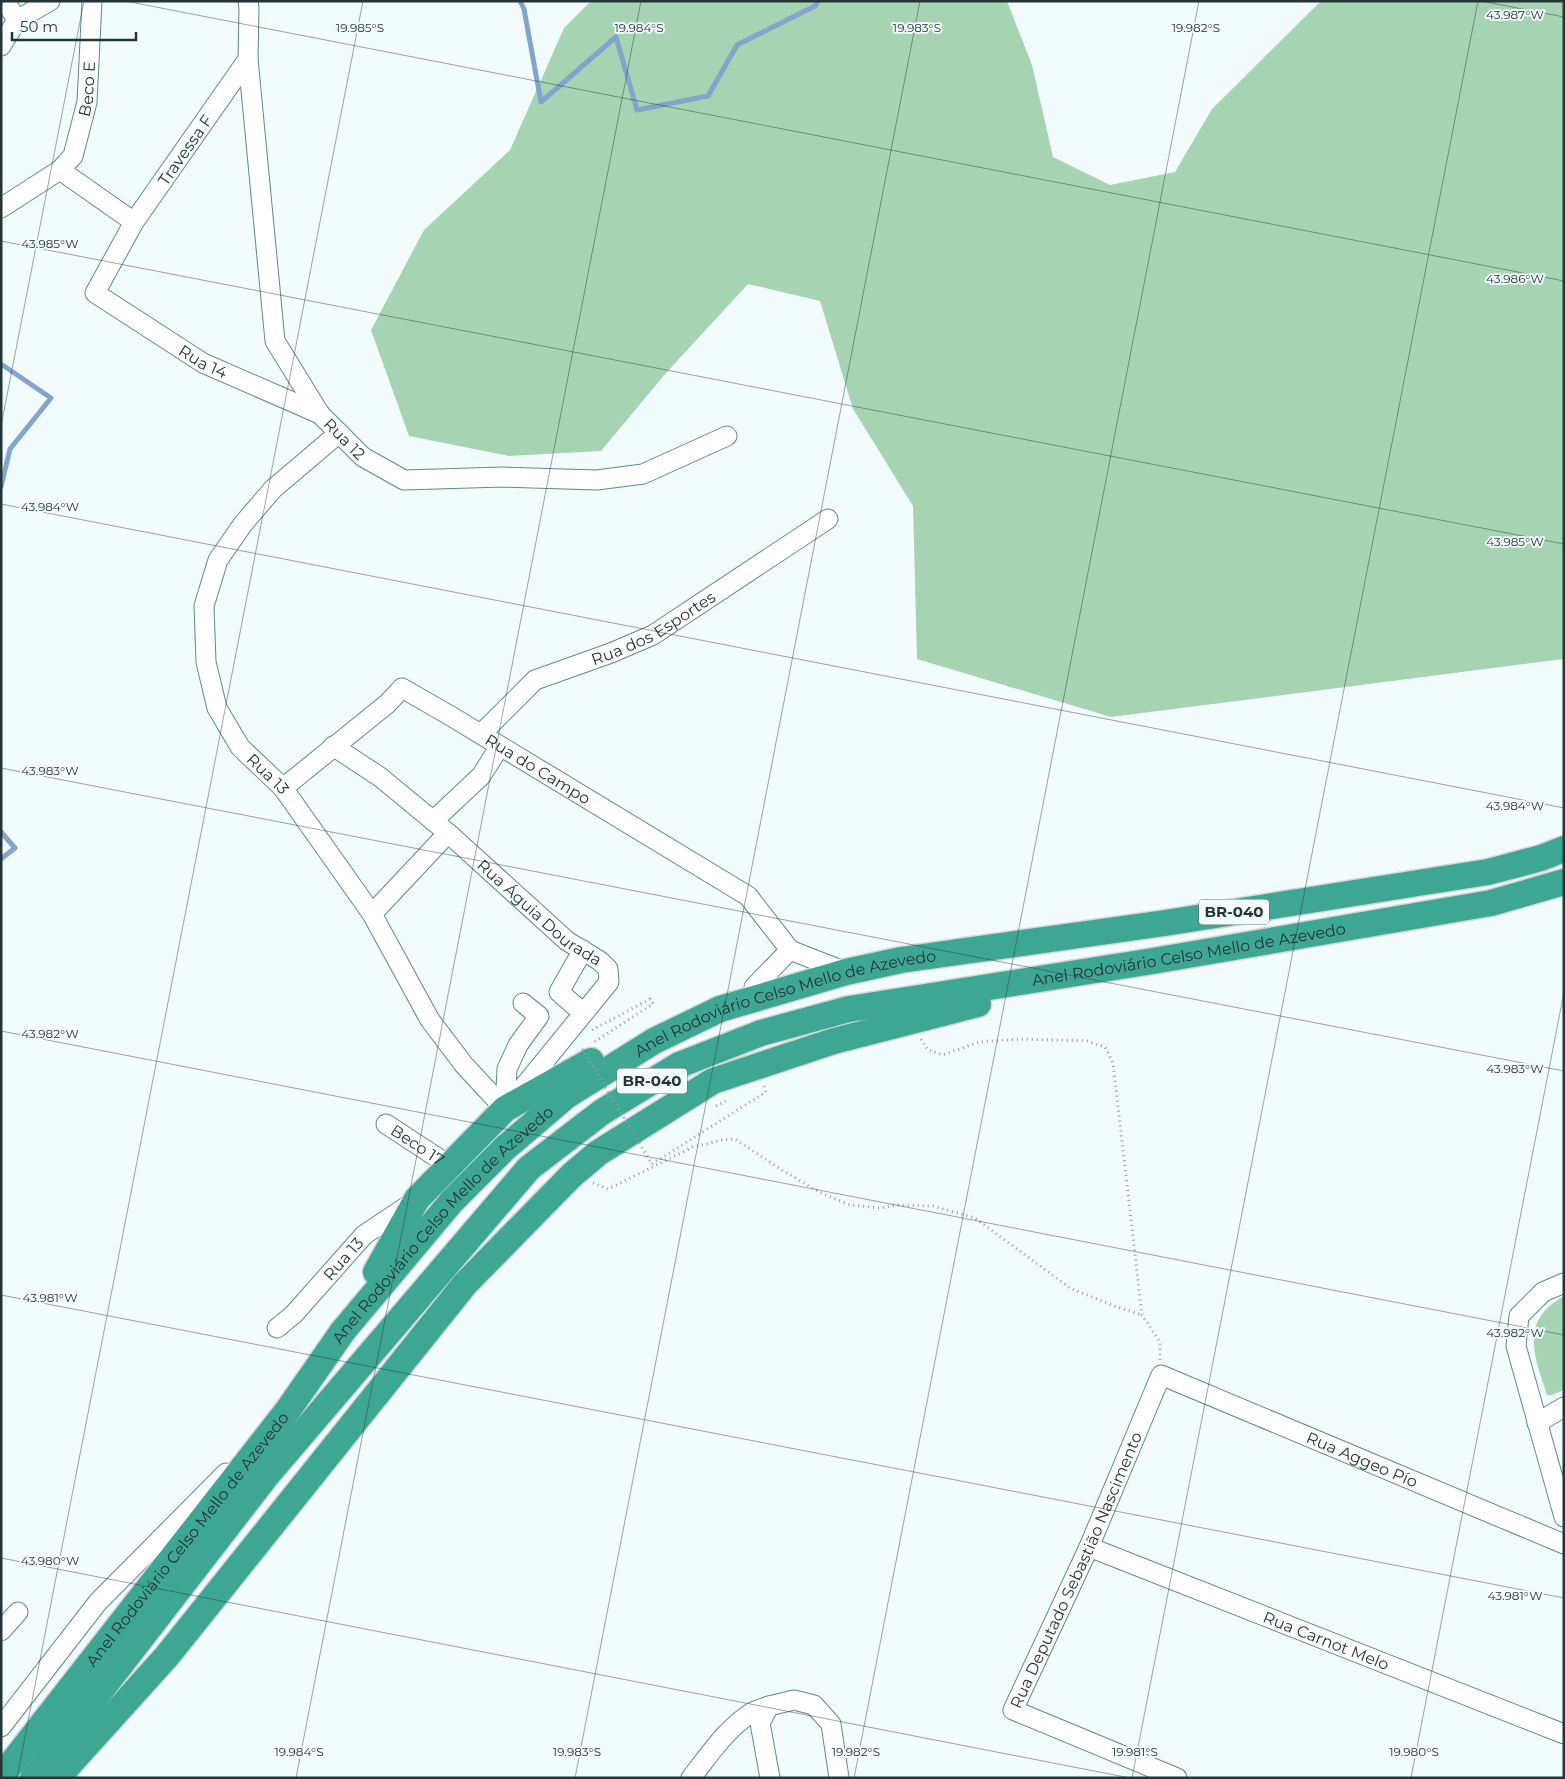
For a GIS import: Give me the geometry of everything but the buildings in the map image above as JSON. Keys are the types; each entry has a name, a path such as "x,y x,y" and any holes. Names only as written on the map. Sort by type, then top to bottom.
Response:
{"highway":[{"name":"Anel Rodoviário Celso Mello de Azevedo","path":"1,1777 288,1410 343,1331 452,1201 505,1148 566,1096 654,1041 720,1009 846,972 901,960 1165,923 1488,872 1541,858 1564,849"},
{"name":"Anel Rodoviário Celso Mello de Azevedo","path":"33,1778 267,1475 529,1168 602,1112 679,1065 761,1033 849,1009 1153,961 1491,903 1564,882"},
{"path":"57,1778 167,1656 465,1284 572,1175 598,1153 712,1081 834,1041 973,1005 1108,980 1153,961"},
{"path":"343,1331 417,1199 505,1109 697,1002 754,986 802,985"}],"street":[{"path":"3,1 17,20"},
{"path":"1,46 17,20 50,1"},
{"name":"Beco E","path":"60,170 73,156 87,102 92,1"},
{"path":"248,1 250,8 248,59"},
{"name":"Travessa F","path":"95,292 134,222 248,59"},
{"name":"Rua 12","path":"248,59 275,341 320,414 364,457 404,480 502,477 597,480 643,474 726,436"},
{"path":"1,208 60,170 134,222"},
{"name":"Rua 14","path":"95,292 203,363 320,414"},
{"name":"Rua 13","path":"339,433 273,489 243,524 218,560 204,606 206,662 217,708 240,747 282,788 372,914 430,1020 464,1065 505,1109"},
{"name":"Rua dos Esportes","path":"481,734 535,680 611,652 653,634 828,518"},
{"name":"Rua do Campo","path":"282,788 387,704 402,688 748,896 790,950"},
{"name":"Rua Águia Dourada","path":"333,746 380,777 448,833 567,941 600,961 608,969 608,982 505,1109"},
{"path":"433,821 481,776 500,746"},
{"path":"372,914 448,833"},
{"path":"583,950 559,992 583,1013"},
{"path":"754,986 790,950 846,972"},
{"path":"505,1109 507,1069 518,1045 539,1016 523,1003"},
{"name":"Beco 17","path":"386,1124 450,1166"},
{"name":"Rua 13","path":"277,1328 294,1314 364,1235 417,1199"},
{"path":"1564,1284 1543,1292 1519,1316 1516,1346 1564,1517"},
{"name":"Rua Aggeo Pío","path":"1161,1376 1564,1544"},
{"name":"Rua Deputado Sebastião Nascimento","path":"1161,1376 1089,1547 1013,1710 1177,1778"},
{"path":"1537,1422 1564,1406"},
{"path":"1,1727 98,1602 288,1410"},
{"name":"Rua Carnot Melo","path":"1089,1547 1564,1734"},
{"path":"1,1631 18,1612"},
{"path":"693,1775 716,1746 752,1712 794,1700 814,1705 831,1724 839,1778"},
{"path":"769,1706 760,1723 770,1778"},
{"path":"693,1775 736,1738 744,1736 754,1739 764,1749"}],"path":[{"path":"564,1037 579,1038 650,999 653,1004 590,1044"},
{"path":"914,1021 916,1031 928,1050 943,1055 979,1042 1020,1039 1087,1041 1105,1047 1113,1063 1142,1315 1160,1342 1161,1376"},
{"path":"582,1049 652,1164 766,1092 763,1083"},
{"path":"710,1109 736,1096"},
{"path":"572,1175 608,1189 693,1147 735,1139 821,1193 850,1205 881,1208 895,1205 933,1206 975,1218 1070,1288 1142,1315"},
{"path":"682,1145 685,1151"}],"green space":[{"path":"591,1 1007,1 1032,65 1053,157 1110,185 1175,172 1212,109 1321,1 1564,1 1564,659 1111,717 917,659 913,506 853,409 820,301 748,284 666,373 601,451 509,456 409,436 371,330 424,230 510,150 564,28"},
{"path":"1564,1296 1564,1390 1547,1395 1535,1353 1535,1328 1541,1316 1550,1306"}],"waterway":[{"path":"520,1 524,9 541,102 616,37 637,110 708,96 737,45 815,6 818,1"},
{"path":"1,364 51,398 10,449 1,487"},
{"path":"1,832 15,848 1,859"}]}
